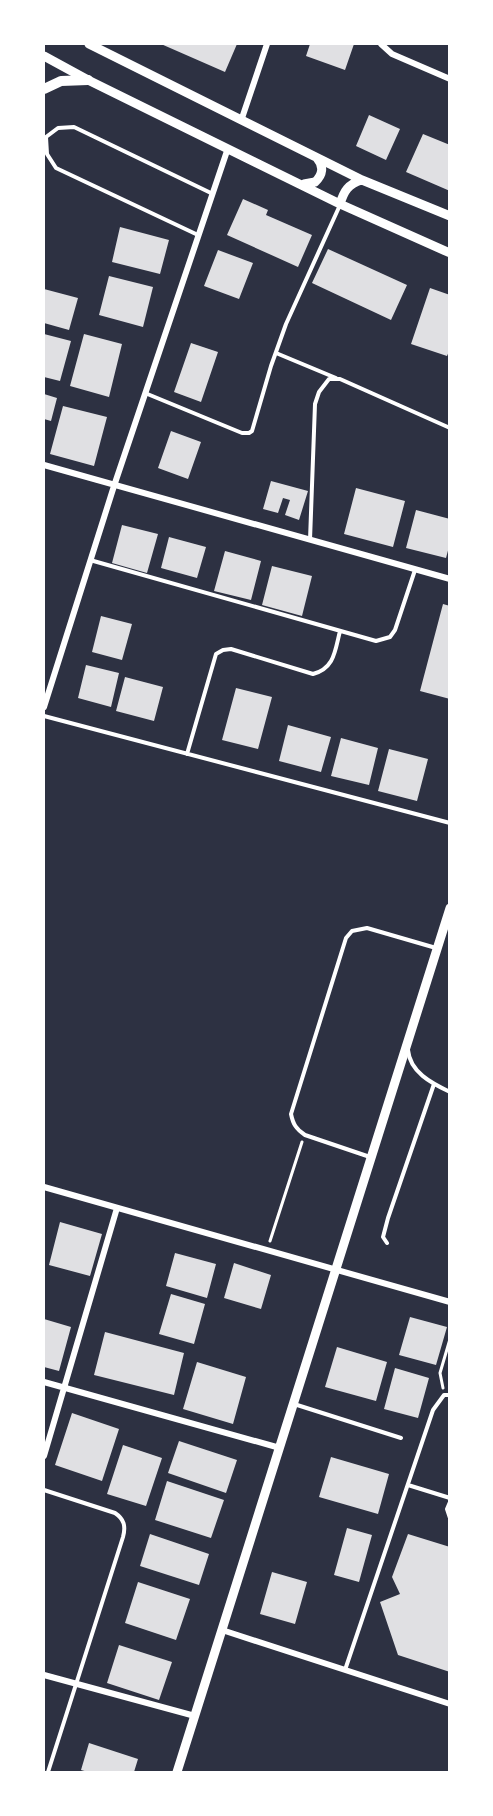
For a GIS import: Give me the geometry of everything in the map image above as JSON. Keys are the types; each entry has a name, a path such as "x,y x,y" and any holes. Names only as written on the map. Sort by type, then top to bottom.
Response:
{"main road":[{"path":"44,89 61,81 88,80"}],"street":[{"path":"89,44 362,180 450,216"},
{"path":"242,121 267,44"},
{"path":"381,44 392,54 450,80"},
{"path":"44,56 340,204 450,253"},
{"path":"44,707 114,486 228,148"},
{"path":"301,184 311,184 319,179 322,170 317,158"},
{"path":"340,204 346,188 353,182 362,180"},
{"path":"44,465 450,579"},
{"path":"177,1773 294,1404 334,1269 450,908"},
{"path":"44,1187 450,1302"},
{"path":"44,1456 117,1208"},
{"path":"44,1382 280,1448"},
{"path":"222,1630 450,1704"},
{"path":"44,1675 195,1716"}],"lane":[{"path":"199,235 56,168 46,154 46,137 58,129 74,127 213,194"},
{"path":"145,393 242,433 249,433 254,428 286,324 340,204"},
{"path":"276,352 450,428"},
{"path":"310,540 315,404 319,392 329,379 340,379"},
{"path":"90,560 376,641 390,637 395,630 415,570"},
{"path":"187,754 216,654 222,650 231,649 313,674 327,668 332,661 340,631"},
{"path":"44,716 450,823"},
{"path":"370,1157 305,1135 297,1130 291,1114 346,938 352,931 367,928 437,948"},
{"path":"407,1040 409,1055 417,1072 450,1092"},
{"path":"387,1242 384,1241 383,1236 388,1218 434,1084"},
{"path":"345,1670 433,1410 447,1395"},
{"path":"294,1404 401,1438"},
{"path":"408,1485 450,1500 447,1509 450,1518"},
{"path":"44,1491 115,1513 120,1516 125,1526 48,1773"}],"path":[{"path":"267,1250 305,1135"},
{"path":"447,1395 440,1373 450,1339"}],"building":[{"path":"161,44 237,44 225,72"},
{"path":"310,44 354,44 345,70 306,56"},
{"path":"369,115 400,129 386,160 356,146"},
{"path":"423,134 450,145 450,191 406,172"},
{"path":"243,199 268,210 266,215 312,235 298,267 227,235"},
{"path":"120,227 169,240 160,274 112,262"},
{"path":"328,249 407,285 391,320 312,283"},
{"path":"218,250 253,263 239,299 204,286"},
{"path":"109,276 153,287 143,327 99,315"},
{"path":"430,288 450,295 450,349 447,356 411,344"},
{"path":"44,289 78,298 69,330 44,323"},
{"path":"44,334 71,341 60,381 44,377"},
{"path":"84,334 122,344 109,397 70,386"},
{"path":"191,343 218,352 201,402 174,392"},
{"path":"44,394 57,398 51,421 44,419"},
{"path":"63,406 107,417 94,466 50,454"},
{"path":"171,431 201,442 188,479 158,468"},
{"path":"271,481 308,491 299,520 285,515 290,500 283,498 278,513 263,509"},
{"path":"356,488 405,501 393,547 344,534"},
{"path":"416,510 450,519 450,543 446,558 406,548"},
{"path":"122,525 158,534 147,573 112,563"},
{"path":"169,537 206,547 197,578 161,568"},
{"path":"225,551 261,561 251,600 214,591"},
{"path":"272,566 312,576 302,616 262,605"},
{"path":"443,604 450,606 450,699 420,691"},
{"path":"101,616 132,624 122,660 92,652"},
{"path":"86,665 119,673 111,707 78,698"},
{"path":"125,677 163,687 154,721 116,711"},
{"path":"236,688 272,697 258,749 222,740"},
{"path":"288,725 331,737 321,772 279,761"},
{"path":"341,738 378,748 369,785 331,776"},
{"path":"389,749 428,759 417,801 378,791"},
{"path":"60,1222 102,1234 90,1276 49,1265"},
{"path":"175,1253 216,1264 207,1298 166,1286"},
{"path":"234,1263 271,1275 261,1309 224,1298"},
{"path":"171,1294 205,1304 194,1344 159,1334"},
{"path":"410,1317 447,1327 436,1365 399,1355"},
{"path":"44,1319 71,1327 59,1371 44,1367"},
{"path":"105,1332 184,1353 174,1395 94,1375"},
{"path":"337,1347 387,1362 376,1401 325,1387"},
{"path":"197,1362 246,1377 233,1424 183,1409"},
{"path":"395,1368 429,1378 418,1418 384,1409"},
{"path":"72,1413 119,1429 102,1481 55,1465"},
{"path":"179,1441 237,1460 226,1493 168,1473"},
{"path":"123,1445 162,1458 146,1506 107,1494"},
{"path":"331,1457 389,1474 378,1514 319,1497"},
{"path":"167,1481 224,1500 211,1538 155,1520"},
{"path":"347,1528 372,1535 359,1582 334,1575"},
{"path":"150,1534 209,1554 199,1585 140,1566"},
{"path":"408,1534 450,1547 450,1672 398,1655 380,1602 400,1594 392,1577"},
{"path":"272,1572 307,1582 295,1624 260,1614"},
{"path":"138,1582 190,1599 176,1640 125,1623"},
{"path":"119,1645 172,1662 159,1700 107,1683"},
{"path":"89,1743 138,1759 134,1772 81,1770"}]}
